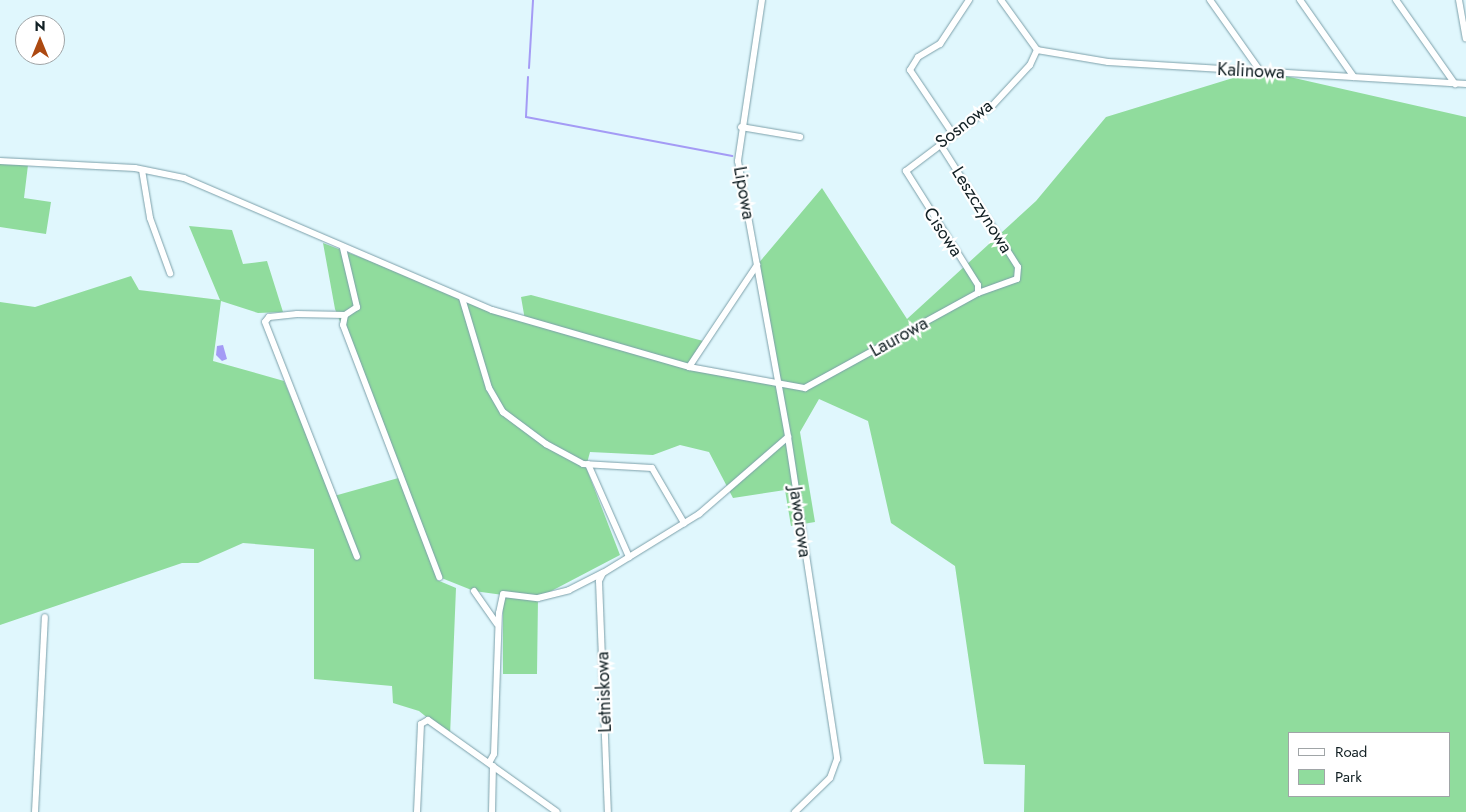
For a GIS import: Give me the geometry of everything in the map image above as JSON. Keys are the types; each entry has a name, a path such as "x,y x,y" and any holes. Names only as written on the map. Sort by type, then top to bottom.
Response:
{"street":[{"name":"Lipowa","path":"757,265 738,161 741,127 762,0"},
{"path":"953,134 910,70 918,57 940,44 969,0"},
{"path":"1001,0 1037,50"},
{"path":"1210,0 1260,71"},
{"path":"1300,0 1354,77"},
{"path":"1396,0 1455,84"},
{"path":"1459,0 1466,38"},
{"name":"Kalinowa","path":"1037,50 1108,62 1466,84"},
{"name":"Sosnowa","path":"906,171 992,106 1030,65 1037,50"},
{"path":"741,127 800,137"},
{"name":"Leszczynowa","path":"940,144 1018,268 1017,278"},
{"name":"Laurowa","path":"0,161 142,170 184,178 342,248 462,298 525,321 689,367 804,388 819,383 978,293 1017,278"},
{"path":"142,170 150,218 170,272"},
{"name":"Cisowa","path":"906,171 978,285 978,293"},
{"path":"342,248 357,303 356,312 345,315 297,314 269,317 265,322 357,558"},
{"path":"689,367 757,265"},
{"name":"Jaworowa","path":"757,265 788,437 837,759 830,778 795,812"},
{"path":"462,298 489,388 503,412 546,444 588,464 652,468 684,523"},
{"path":"345,315 343,325 439,577"},
{"path":"492,812 491,764 495,741 499,628 503,594 538,598 569,590 603,573 684,523 730,490 788,437"},
{"path":"588,464 629,557"},
{"name":"Letniskowa","path":"603,573 599,581 608,812"},
{"path":"474,591 488,605 499,628"},
{"path":"35,812 45,618"},
{"path":"417,812 421,724 428,720 557,812"}],"green space":[{"path":"1259,70 1466,117 1466,812 1024,812 1025,765 984,764 955,566 891,523 868,421 819,399 800,432 815,522 791,526 785,490 733,498 709,452 680,445 653,455 590,452 586,467 620,555 538,598 537,674 503,674 503,595 474,591 439,577 428,545 437,580 456,588 450,736 419,711 393,703 392,686 314,679 314,549 243,543 198,563 182,563 0,625 0,302 35,307 131,276 139,290 220,300 189,226 232,230 243,264 267,261 283,312 258,313 221,301 213,361 284,381 334,496 402,477 335,309 323,243 525,320 521,297 531,295 707,342 690,367 779,384 757,265 822,188 907,319 1036,201 1106,117"},
{"path":"0,164 28,165 24,198 51,202 46,234 0,227"}],"shaded area":[{"path":"223,345 227,359 222,361 216,355 217,346"}],"waterway":[{"path":"529,68 533,0"},
{"path":"528,77 526,117 732,156"}]}
